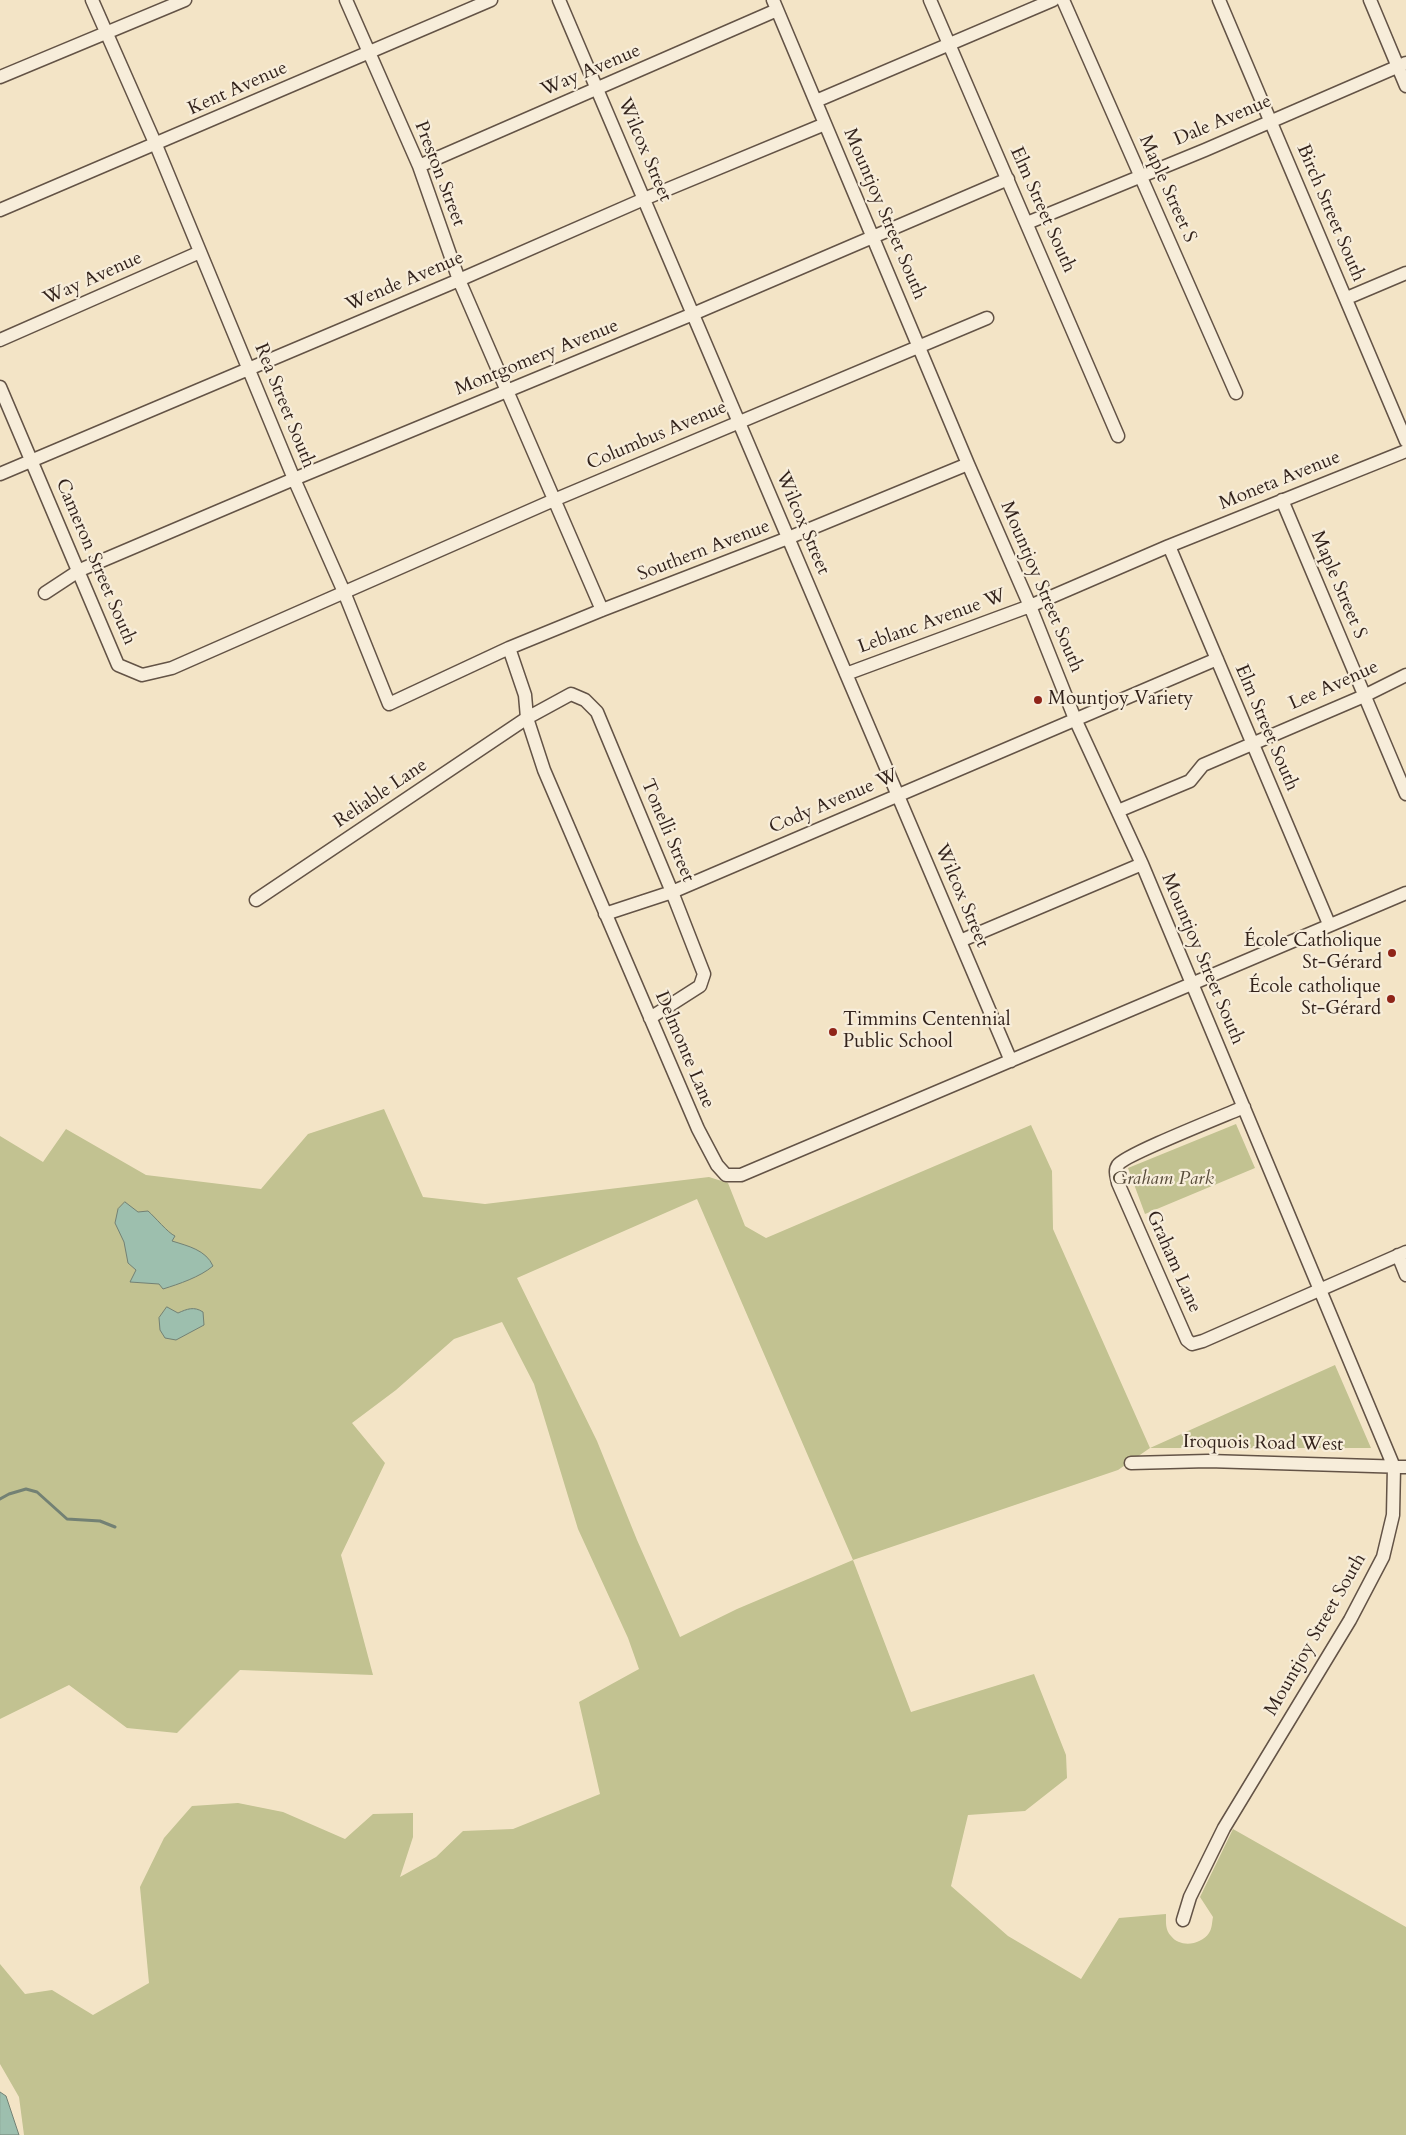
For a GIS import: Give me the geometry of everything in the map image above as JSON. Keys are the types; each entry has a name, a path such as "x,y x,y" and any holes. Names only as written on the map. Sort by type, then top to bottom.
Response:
{"street":[{"name":"Rea Street South","path":"92,0 156,145 294,479 344,592 389,704 509,648"},
{"path":"0,78 185,0"},
{"name":"Preston Street","path":"346,0 419,166 459,280 602,610"},
{"name":"Kent Avenue","path":"0,210 156,145 491,0"},
{"name":"Wilcox Street","path":"559,0 1011,1061"},
{"name":"Elm Street South","path":"930,0 1118,436"},
{"path":"816,101 1053,0"},
{"name":"Maple Street S","path":"1063,0 1236,393"},
{"name":"Birch Street South","path":"1219,0 1347,298 1406,441"},
{"path":"1370,0 1402,64 1406,86"},
{"name":"Way Avenue","path":"419,166 597,89 775,5"},
{"name":"Mountjoy Street South","path":"775,5 968,464 1030,606 1075,719 1142,864 1320,1289 1400,1467 1393,1515 1383,1557 1350,1620 1224,1828 1190,1897 1183,1920"},
{"name":"Dale Avenue","path":"1027,222 1271,122 1402,64"},
{"name":"Wende Avenue","path":"0,474 459,280 644,199 826,124"},
{"name":"Montgomery Avenue","path":"46,593 80,570 294,479 693,314 1008,179"},
{"name":"Way Avenue","path":"0,340 200,252"},
{"path":"1347,298 1406,273"},
{"name":"Columbus Avenue","path":"344,592 554,500 987,318"},
{"name":"Cameron Street South","path":"0,387 80,570 118,665 142,675 172,668 344,592"},
{"name":"Moneta Avenue","path":"1030,606 1169,546 1406,450"},
{"name":"Southern Avenue","path":"509,648 788,538 968,464"},
{"name":"Maple Street S","path":"1282,500 1406,794"},
{"name":"Elm Street South","path":"1169,546 1329,924"},
{"name":"Leblanc Avenue W","path":"846,674 1030,606"},
{"name":"Delmonte Lane","path":"509,648 525,695 526,718 544,770 698,1129 717,1165 726,1175 740,1175 1011,1061"},
{"name":"Cody Avenue W","path":"606,914 672,892 1217,659"},
{"name":"Lee Avenue","path":"1118,811 1190,781 1203,764 1364,696 1406,675"},
{"name":"Tonelli Street","path":"526,718 572,694 585,700 597,712 672,892 704,974 700,986 650,1018"},
{"name":"Reliable Lane","path":"256,900 526,718"},
{"path":"960,941 1142,864"},
{"path":"1011,1061 1329,924 1406,893"},
{"name":"Graham Lane","path":"1244,1107 1119,1163 1115,1170 1118,1183 1184,1335 1192,1344 1320,1289"},
{"path":"1320,1289 1402,1254 1406,1275"},
{"name":"Iroquois Road West","path":"1131,1463 1208,1461 1341,1463 1400,1467"}],"green space":[{"path":"384,1109 423,1197 485,1204 709,1177 728,1183 745,1226 766,1238 1031,1125 1052,1171 1053,1229 1150,1448 1118,1470 853,1560 911,1712 1034,1674 1066,1755 1067,1778 1025,1811 968,1815 951,1886 1008,1936 1081,1979 1119,1918 1166,1914 1166,1926 1175,1940 1190,1944 1205,1937 1211,1930 1213,1917 1200,1897 1233,1829 1406,1927 1406,2135 24,2135 19,2097 0,2064 0,1964 25,1994 52,1990 93,2015 149,1983 140,1887 164,1838 192,1806 238,1803 283,1812 345,1839 373,1814 413,1813 413,1837 400,1877 436,1857 463,1831 513,1829 600,1794 579,1702 639,1669 628,1638 578,1529 534,1384 502,1322 454,1339 396,1390 352,1423 385,1463 341,1555 373,1675 240,1670 177,1733 127,1728 69,1685 0,1719 0,1136 43,1162 66,1129 146,1175 261,1189 308,1134","holes":["697,1199 853,1560 737,1609 680,1637 637,1540 597,1441 517,1278"]},
{"name":"Graham Park","path":"1236,1124 1255,1168 1145,1214 1128,1168"},
{"path":"1335,1365 1371,1448 1150,1448"}],"shaded area":[{"path":"125,1202 138,1212 148,1211 175,1236 172,1241 201,1252 213,1266 196,1277 163,1289 159,1284 130,1282 136,1270 128,1263 124,1242 115,1223 118,1209"},
{"path":"167,1307 178,1313 190,1309 200,1310 203,1312 204,1325 176,1340 165,1338 160,1330 159,1318"},
{"path":"0,2092 6,2096 19,2135 0,2135"}],"waterway":[{"path":"0,1499 26,1489 37,1492 67,1519 100,1521 115,1527"}],"place":[{"name":"Mountjoy Variety","path":"1038,700"},
{"name":"École Catholique St-Gérard","path":"1392,953"},
{"name":"École catholique St-Gérard","path":"1391,999"},
{"name":"Timmins Centennial Public School","path":"833,1032"}]}
